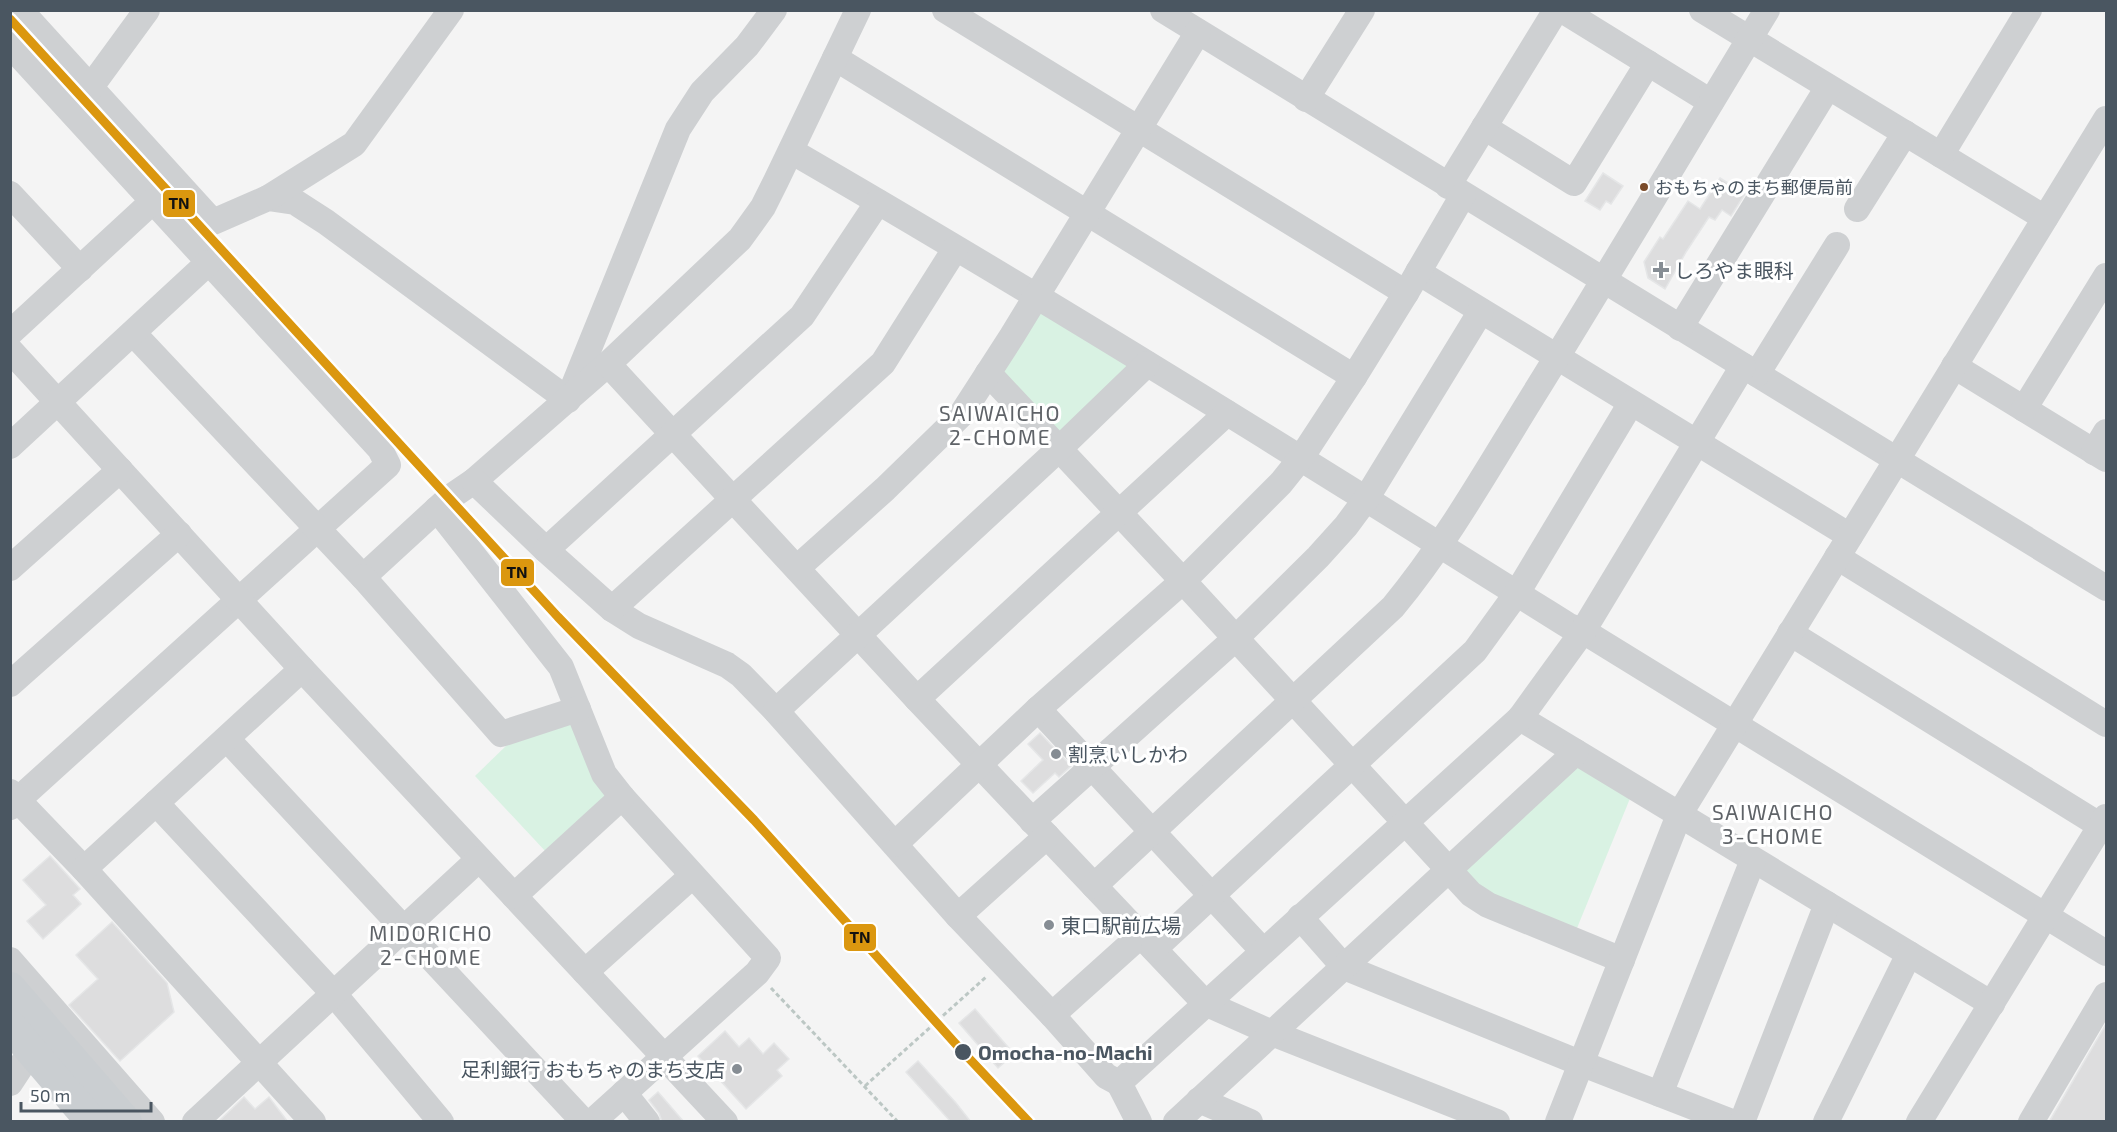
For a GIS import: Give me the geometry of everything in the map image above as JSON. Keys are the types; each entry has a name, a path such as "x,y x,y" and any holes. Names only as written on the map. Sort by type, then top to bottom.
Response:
{"main road":[{"path":"10,988 126,1122"},
{"path":"10,1026 92,1122"}],"street":[{"path":"20,10 213,222 268,198 354,144 451,10"},
{"path":"90,88 147,10"},
{"path":"568,400 678,129 702,92 747,46 774,10"},
{"path":"363,577 437,509 474,481 568,400 740,239 763,207 858,10"},
{"path":"945,10 1138,129 1412,283 1481,311 1696,442 1843,546 2106,724"},
{"path":"1163,10 2106,588"},
{"path":"1306,99 1362,10"},
{"path":"895,844 1038,709 1183,581 1259,507 1301,458 1412,283 1484,127 1556,10"},
{"path":"1562,10 1711,102"},
{"path":"1702,10 2045,218"},
{"path":"1094,886 1394,607 1440,545 1767,10"},
{"path":"1941,154 2029,10"},
{"path":"797,568 885,489 961,415 1198,32"},
{"path":"13,52 380,449 388,465 13,800 84,869 313,1122"},
{"path":"835,58 1354,377"},
{"path":"1484,127 1574,183 1648,63"},
{"path":"1680,328 1827,87"},
{"path":"1558,1122 1679,814 2106,119"},
{"path":"1857,209 1905,133"},
{"path":"791,151 1147,364 1569,626 1583,631 2106,953"},
{"path":"10,194 80,269"},
{"path":"268,198 295,202 326,222 568,400"},
{"path":"10,333 153,202"},
{"path":"546,550 802,316 878,202"},
{"path":"1119,1083 1520,718 1583,631 1696,442 1750,370 1837,245"},
{"path":"612,609 883,363 955,249"},
{"path":"10,446 208,263"},
{"path":"2024,409 2106,276"},
{"path":"958,916 1040,829 1092,767 1236,638 1346,526 1366,499 1481,311"},
{"path":"133,333 318,527 501,734 578,709"},
{"path":"10,350 302,669 666,1056 725,1122"},
{"path":"608,364 917,699 1205,1003 1272,1033 1497,1122"},
{"path":"776,711 1059,449 1147,364"},
{"path":"1954,366 2024,409 2102,448"},
{"path":"988,373 1471,894 1488,904 1622,960"},
{"path":"1052,1015 1212,895 1474,651 1517,593 1631,403"},
{"path":"917,699 1227,413"},
{"path":"10,568 120,470"},
{"path":"474,481 612,609 639,626 727,665 741,675 776,711 945,903 1052,1015 1106,1076 1119,1083 1139,1122"},
{"path":"437,509 561,667 604,774 622,798 768,958 757,973 592,1122"},
{"path":"10,684 179,534"},
{"path":"1790,633 2104,822 1920,1122"},
{"path":"84,869 302,669"},
{"path":"1038,709 1263,951"},
{"path":"1520,718 1992,1004"},
{"path":"227,739 584,1122"},
{"path":"1176,1122 1576,752"},
{"path":"514,896 622,798"},
{"path":"156,803 334,994 441,1122"},
{"path":"195,1122 480,859"},
{"path":"1660,1094 1753,860"},
{"path":"585,972 692,876"},
{"path":"1742,1122 1827,904"},
{"path":"1300,917 1344,967 1732,1122"},
{"path":"1826,1122 1909,954"},
{"path":"10,960 152,1122"},
{"path":"2031,1122 2106,995"},
{"path":"10,1083 31,1051"},
{"path":"624,1093 647,1122"},
{"path":"1199,1100 1250,1122"}],"path":[{"path":"865,1086 1002,963"},
{"path":"757,973 898,1122"}],"green space":[{"path":"1039,310 1131,367 1059,437 1000,370"},
{"path":"576,717 606,796 547,853 475,776 511,741"},
{"path":"1581,762 1631,796 1575,933 1485,894 1462,873"}],"building":[{"path":"1603,173 1623,186 1611,204 1606,201 1600,210 1585,201"},
{"path":"1720,178 1745,194 1731,216 1722,210 1715,220 1709,217 1665,289 1648,278 1644,262 1660,237 1663,239 1688,201 1700,209"},
{"path":"1040,733 1071,766 1059,777 1055,773 1033,793 1021,781 1043,760 1028,744"},
{"path":"50,856 80,889 73,895 81,904 43,939 27,921 46,905 23,880"},
{"path":"112,922 167,983 174,1012 120,1061 69,1005 98,979 76,955"},
{"path":"975,1009 1014,1054 998,1068 959,1023"},
{"path":"2106,1024 2106,1122 2049,1122"},
{"path":"725,1031 739,1047 749,1038 763,1054 774,1043 789,1059 777,1070 782,1076 746,1109 698,1056"},
{"path":"918,1061 971,1122 951,1122 906,1072"},
{"path":"658,1092 684,1122 662,1122 659,1113 649,1100"},
{"path":"244,1097 255,1109 269,1097 288,1122 218,1122"}],"transit line":[{"name":"TN","path":"10,19 558,617 754,820 1029,1122"}],"place":[{"name":"おもちゃのまち郵便局前","path":"1644,187"},
{"name":"しろやま眼科","path":"1661,270"},
{"name":"割烹いしかわ","path":"1056,754"},
{"name":"東口駅前広場","path":"1049,925"},
{"name":"Omocha-no-Machi","path":"963,1052"},
{"name":"足利銀行 おもちゃのまち支店","path":"737,1069"}],"district":[{"name":"SAIWAICHO 2-CHOME","path":"1000,424"},
{"name":"SAIWAICHO 3-CHOME","path":"1773,823"},
{"name":"MIDORICHO 2-CHOME","path":"431,944"}]}
